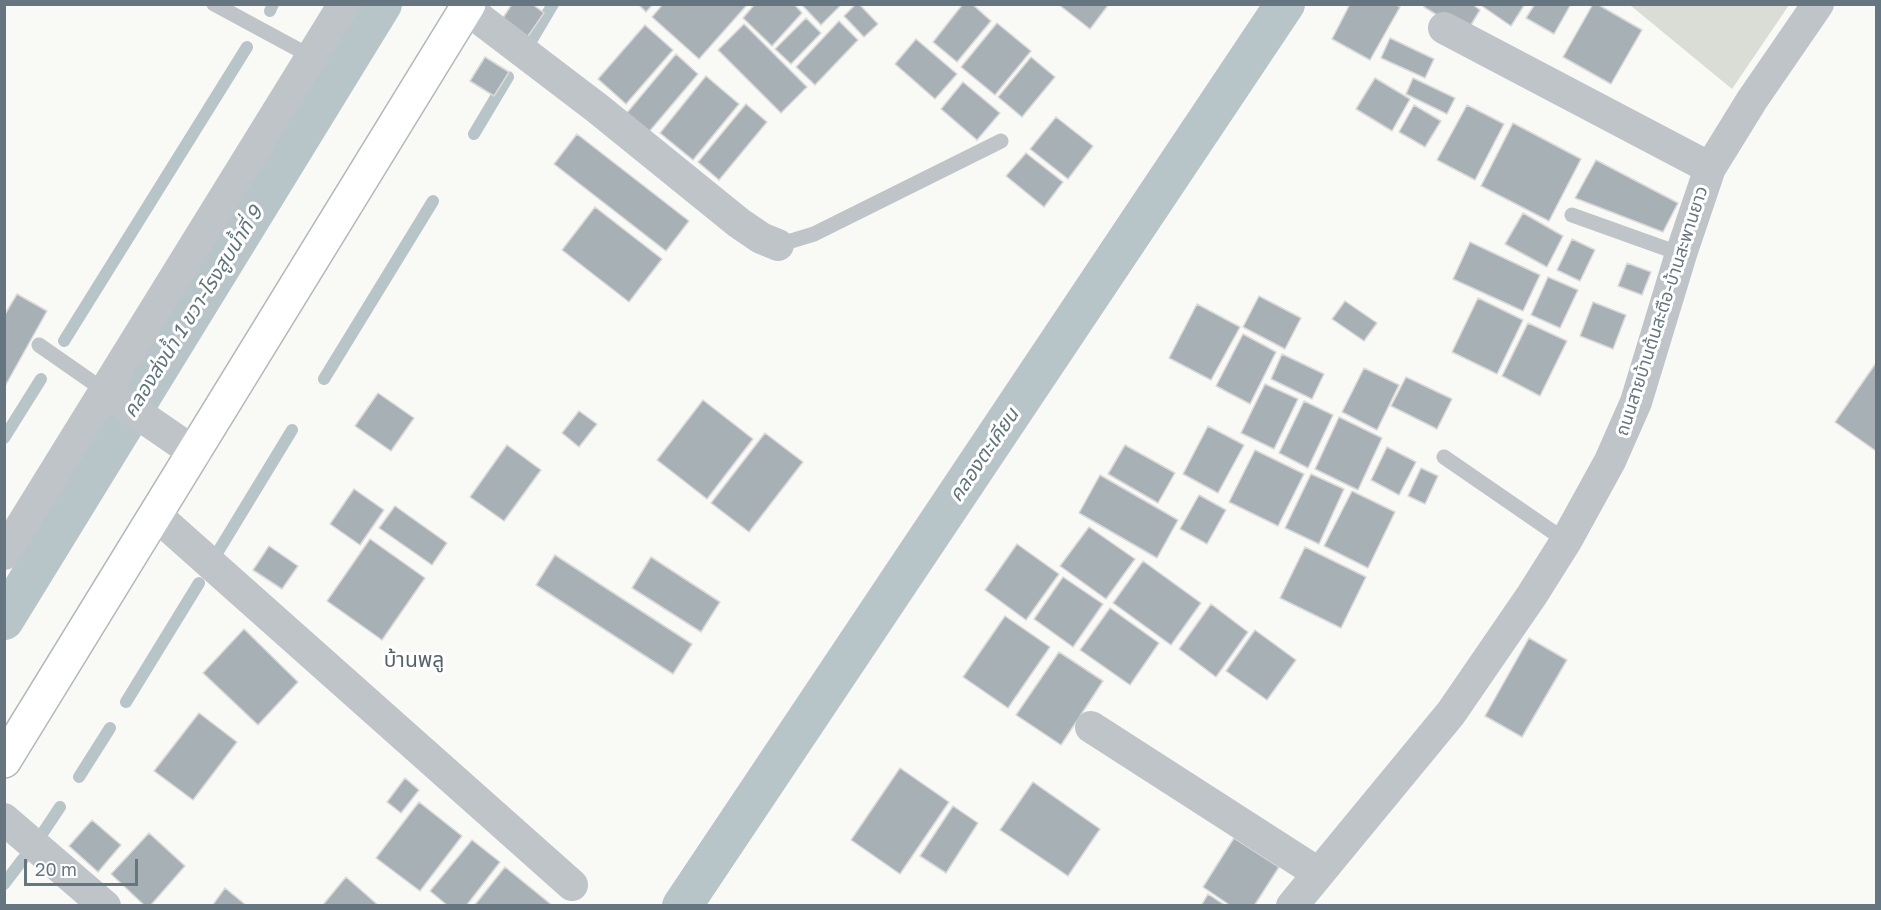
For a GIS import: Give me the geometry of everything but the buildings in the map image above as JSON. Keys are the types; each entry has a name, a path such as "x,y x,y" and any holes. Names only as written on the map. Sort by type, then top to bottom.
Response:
{"main road":[{"path":"4,761 157,516 468,7"}],"street":[{"path":"4,554 112,396 344,4"},
{"name":"ถนนสายบ้านต้นสะตือ-บ้านสะพานยาว","path":"1292,906 1450,713 1532,595 1566,541 1610,461 1636,402 1710,168 1752,100 1818,4"},
{"path":"468,7 739,223 761,238 778,245"},
{"path":"1444,28 1710,168"},
{"path":"112,396 195,453"},
{"path":"157,516 572,885"},
{"path":"1091,727 1318,873"},
{"path":"4,819 101,904"}],"lane":[{"path":"214,4 312,57"},
{"path":"778,245 814,234 1000,141"},
{"path":"1572,215 1681,254"},
{"path":"39,345 112,396"},
{"path":"1444,457 1566,541"}],"shaded area":[{"path":"1630,5 1789,5 1732,89"}],"waterway":[{"path":"270,11 273,4"},
{"name":"คลองส่งน้ำ 1 ขวา-โรงสูบน้ำที่ 9","path":"4,620 382,4"},
{"path":"530,43 553,4"},
{"name":"คลองตะเคียน","path":"682,906 1285,4"},
{"path":"64,341 247,47"},
{"path":"474,134 508,77"},
{"path":"324,379 433,201"},
{"path":"4,438 41,379"},
{"path":"219,550 292,430"},
{"path":"126,702 199,583"},
{"path":"79,777 110,728"},
{"path":"42,834 60,807"},
{"path":"4,884 23,859"}],"district":[{"name":"บ้านพลู","path":"414,660"}]}
